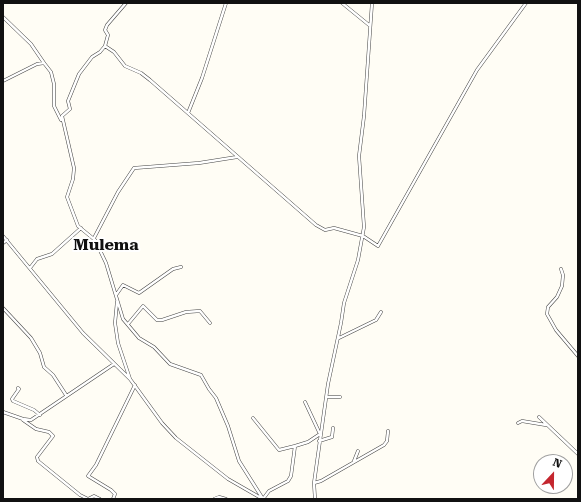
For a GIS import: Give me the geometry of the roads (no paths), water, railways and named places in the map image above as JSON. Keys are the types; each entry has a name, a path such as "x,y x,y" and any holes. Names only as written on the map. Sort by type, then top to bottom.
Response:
{"street":[{"path":"126,3 105,30 108,35 105,46 100,52 92,57 79,74 68,101 70,109 62,116 74,168 73,179 67,197 77,223 94,238 108,267 123,319 139,338 154,347 170,364 201,375 216,398 228,426 239,461 263,499"},
{"path":"188,113 202,78 226,3"},
{"path":"342,3 369,25"},
{"path":"315,499 314,482 326,397 344,303 358,260 363,236 364,217 359,156 364,116 369,25 372,3"},
{"path":"105,46 114,52 124,66 141,73 321,228 325,230 334,228 363,236 376,246 380,244 477,70 526,3"},
{"path":"3,17 31,44 51,72 54,84 54,106 64,124"},
{"path":"3,82 37,64 44,64"},
{"path":"94,238 118,192 134,168 200,163 237,157"},
{"path":"30,268 37,259 52,254 81,228"},
{"path":"3,236 83,333 136,385 162,423 176,438 228,479 263,499"},
{"path":"3,243 7,240"},
{"path":"116,296 123,285 139,293 172,269 182,266"},
{"path":"561,269 563,275 562,286 548,307 546,314 556,330 578,356"},
{"path":"117,300 115,323 118,343 130,379"},
{"path":"128,324 143,306 157,320 162,320 186,312 200,310 210,323"},
{"path":"3,308 31,338 40,353 44,367 53,375 66,396"},
{"path":"338,338 376,320 381,312"},
{"path":"3,412 23,419 31,420 40,415 48,407 114,364"},
{"path":"113,499 115,494 111,490 88,476 96,465 136,385"},
{"path":"18,388 19,389 12,399 13,401 34,410 40,415"},
{"path":"326,397 340,397"},
{"path":"305,402 320,434"},
{"path":"539,417 578,454"},
{"path":"253,418 278,450 308,442 320,434"},
{"path":"23,419 36,430 49,432 53,436 37,457 38,461 80,495 88,499 94,496 100,499"},
{"path":"518,423 522,421 546,425"},
{"path":"319,441 332,437 333,428"},
{"path":"314,482 321,481 384,445 387,442 388,431"},
{"path":"263,499 269,491 288,481 291,476 295,446"},
{"path":"354,461 358,451"},
{"path":"214,499 219,497 226,499"}],"district":[{"name":"Mulema","path":"106,245"}]}
